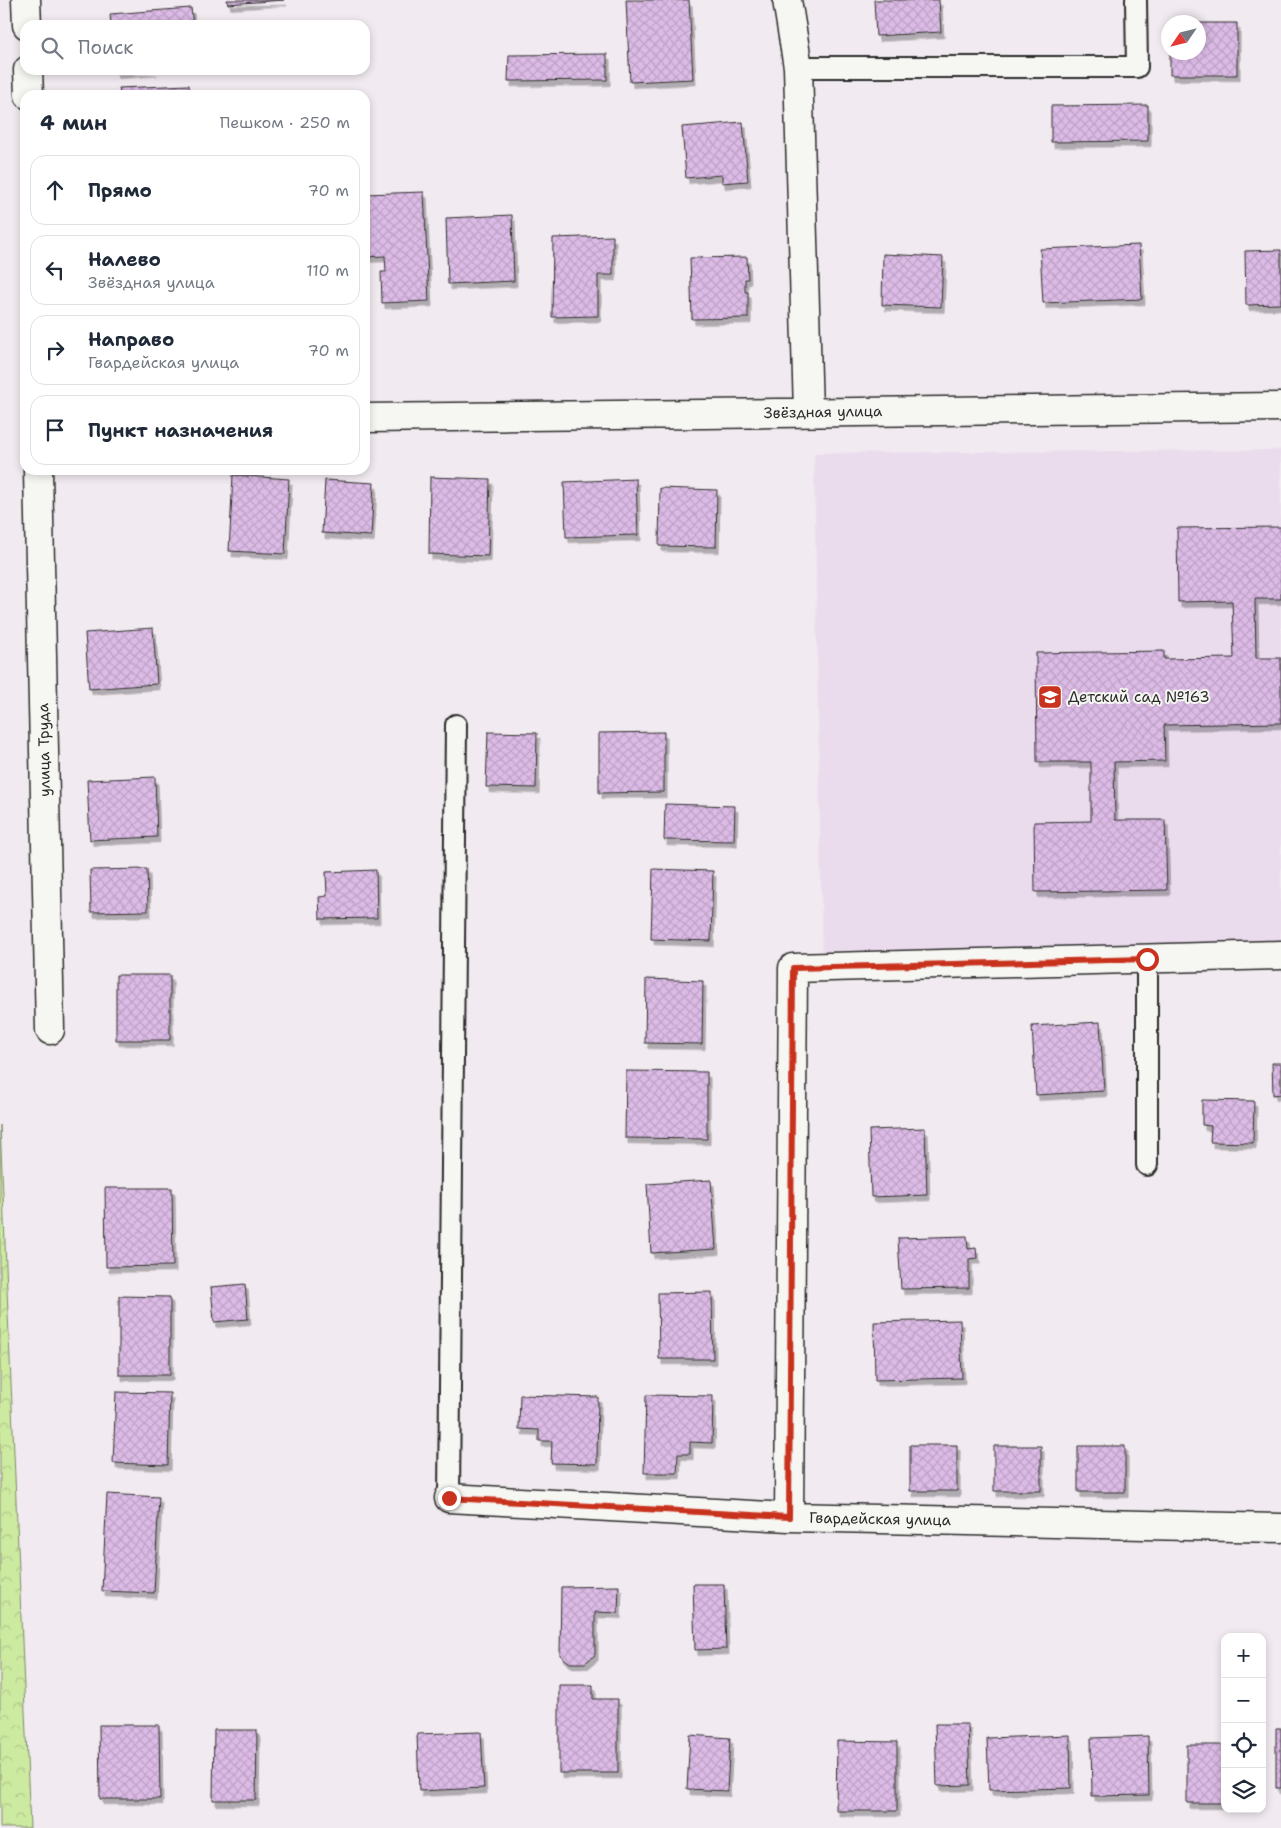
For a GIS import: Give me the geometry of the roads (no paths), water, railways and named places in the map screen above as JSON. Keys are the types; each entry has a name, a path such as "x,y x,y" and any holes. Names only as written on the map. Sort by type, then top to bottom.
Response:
{"street":[{"path":"26,0 27,20"},
{"path":"787,0 798,67 808,412"},
{"path":"28,75 29,90"},
{"name":"Звёздная улица","path":"370,418 1281,407"},
{"name":"улица Труда","path":"38,475 50,1030"},
{"path":"789,1517 793,968 1281,955"},
{"name":"Гвардейская улица","path":"449,1498 789,1517 1281,1528"}],"lane":[{"path":"798,67 1137,67 1136,0"},
{"path":"449,1498 456,725"},
{"path":"1147,959 1147,1166"}],"place":[{"name":"Детский cад №163","path":"1050,697"}]}
